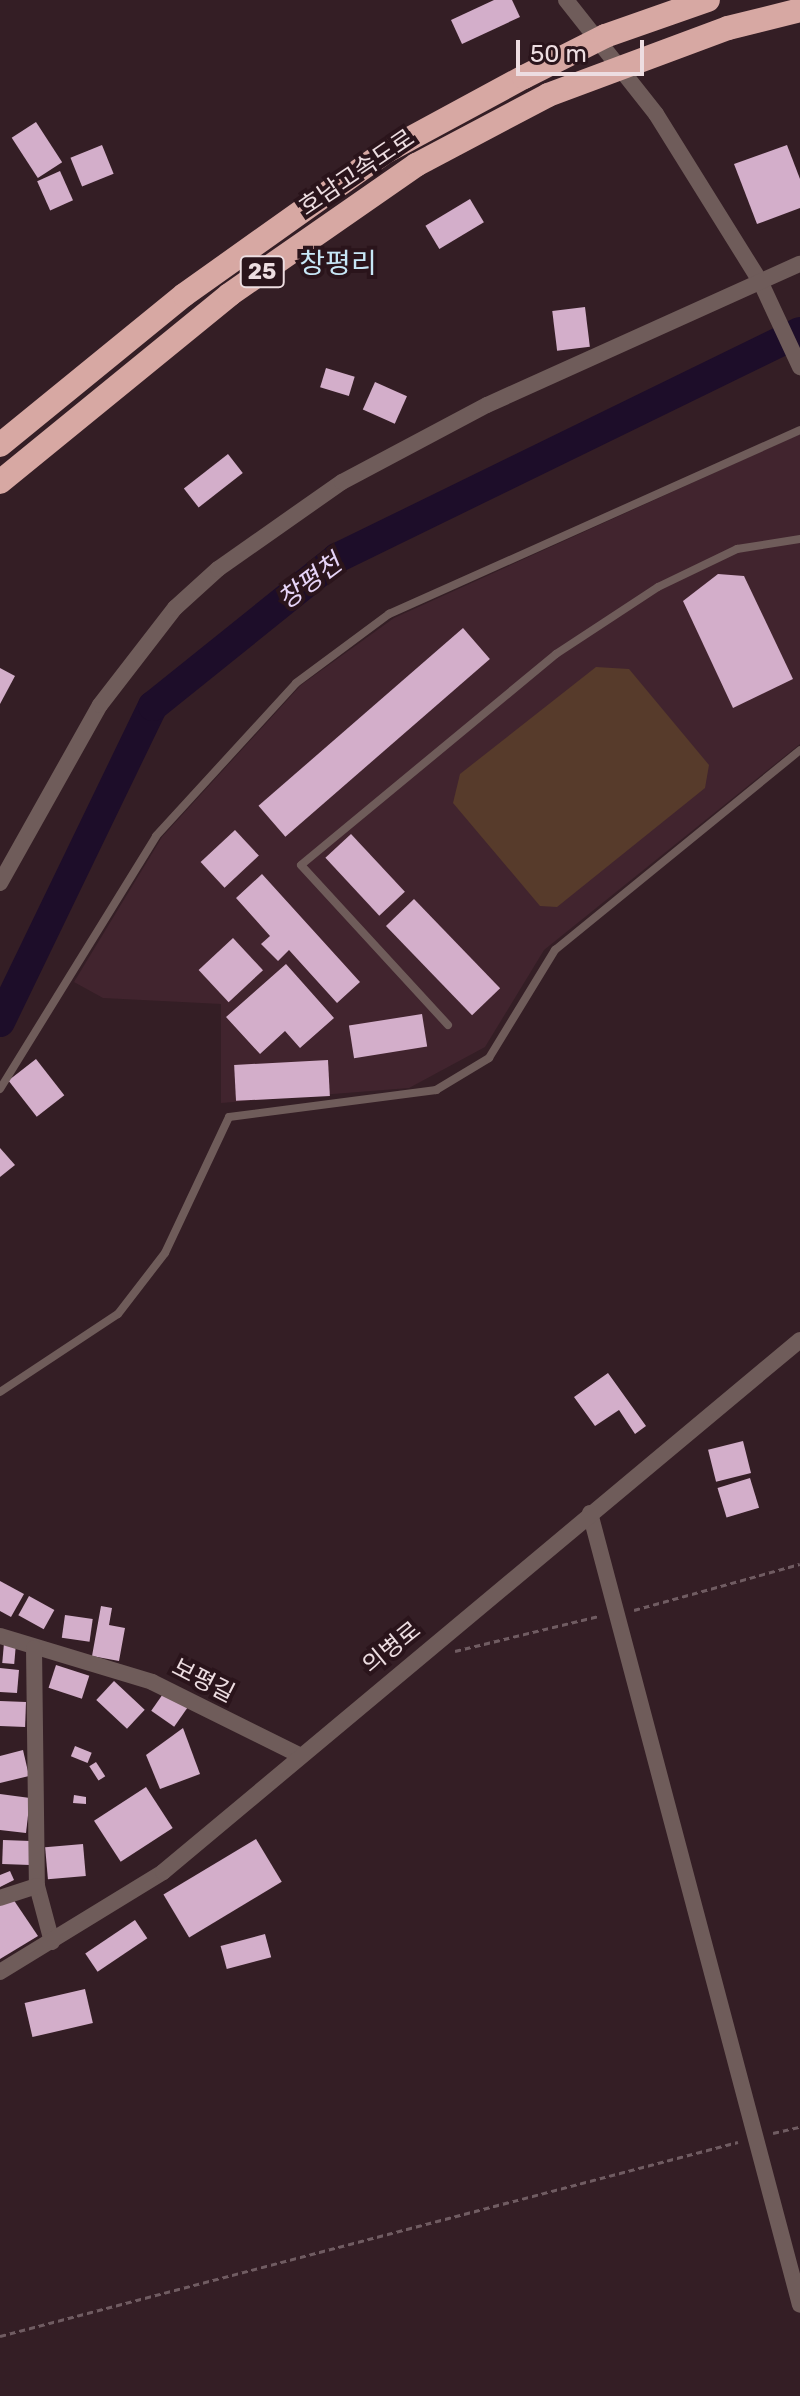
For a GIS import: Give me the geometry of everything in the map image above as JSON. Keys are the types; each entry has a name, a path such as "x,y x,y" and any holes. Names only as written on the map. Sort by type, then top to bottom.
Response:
{"highway":[{"name":"호남고속도로","path":"0,445 184,295 387,151 605,36 708,0"},
{"name":"호남고속도로","path":"0,482 229,295 416,165 548,95 728,28 800,10"}],"street":[{"path":"566,0 656,114 761,283 800,367"},
{"path":"0,883 100,705 175,608 218,569 342,482 487,405 800,264"},
{"name":"의병로","path":"0,1972 134,1894 800,1340"},
{"path":"590,1513 800,2305"},
{"name":"보평길","path":"0,1636 152,1682 299,1755"},
{"path":"34,1648 37,1886 52,1942"},
{"path":"0,1898 37,1886"}],"lane":[{"path":"0,1089 156,836 296,683 389,614 800,430"},
{"path":"448,1025 301,865 514,682 568,645 658,587 737,549 800,539"},
{"path":"0,1392 118,1314 165,1253 229,1117 436,1090 489,1058 555,950 800,750"}],"path":[{"path":"0,2336 800,2127"}],"shaded area":[{"path":"800,434 800,744 544,950 485,1047 409,1088 221,1103 221,1004 103,998 74,982 162,837 301,685 394,618"},
{"path":"596,667 629,669 709,765 705,788 557,907 540,906 453,803 460,774"}],"building":[{"path":"494,0 512,0 520,17 462,44 451,20"},
{"path":"36,122 62,162 38,178 12,138"},
{"path":"102,145 114,174 82,186 70,158"},
{"path":"787,145 800,179 800,208 757,224 734,164"},
{"path":"60,171 73,200 50,210 37,181"},
{"path":"470,199 484,222 439,249 425,226"},
{"path":"585,307 590,347 557,351 552,311"},
{"path":"326,368 355,377 349,396 320,387"},
{"path":"375,382 407,396 395,424 363,409"},
{"path":"228,454 243,473 199,507 184,488"},
{"path":"718,574 744,576 793,679 733,708 683,601"},
{"path":"463,628 490,659 285,837 258,806"},
{"path":"0,668 15,676 0,704"},
{"path":"235,830 259,856 224,888 201,862"},
{"path":"351,834 405,892 379,916 325,858"},
{"path":"262,874 360,982 337,1003 289,950 278,961 261,944 270,936 236,898"},
{"path":"414,899 500,988 472,1015 386,926"},
{"path":"233,938 263,970 229,1002 199,970"},
{"path":"286,964 334,1018 300,1048 285,1031 260,1054 226,1017"},
{"path":"422,1014 427,1047 354,1058 349,1026"},
{"path":"36,1059 64,1095 37,1117 8,1081"},
{"path":"328,1060 330,1096 236,1101 234,1065"},
{"path":"0,1148 15,1165 0,1177"},
{"path":"608,1373 646,1426 635,1434 619,1410 595,1426 574,1397"},
{"path":"743,1441 751,1473 716,1482 708,1450"},
{"path":"750,1478 759,1508 727,1518 717,1488"},
{"path":"0,1581 24,1594 11,1617 0,1611"},
{"path":"29,1596 54,1610 44,1629 18,1615"},
{"path":"101,1606 112,1608 109,1625 125,1628 119,1661 92,1656"},
{"path":"65,1615 93,1619 90,1642 62,1638"},
{"path":"4,1643 16,1644 14,1664 2,1663"},
{"path":"56,1665 89,1676 82,1699 49,1688"},
{"path":"0,1668 19,1670 17,1693 0,1692"},
{"path":"114,1681 145,1710 127,1729 96,1700"},
{"path":"165,1691 188,1707 174,1727 151,1711"},
{"path":"0,1701 26,1702 25,1727 0,1726"},
{"path":"183,1728 200,1774 160,1789 146,1755"},
{"path":"75,1746 92,1753 88,1763 71,1756"},
{"path":"23,1750 29,1776 0,1783 0,1756"},
{"path":"96,1762 105,1776 99,1781 89,1766"},
{"path":"146,1787 173,1828 121,1862 94,1821"},
{"path":"0,1794 30,1798 26,1833 0,1830"},
{"path":"74,1795 86,1797 86,1804 73,1803"},
{"path":"256,1839 282,1882 189,1937 163,1895"},
{"path":"3,1840 31,1841 30,1865 2,1864"},
{"path":"83,1844 86,1876 48,1879 45,1847"},
{"path":"10,1871 14,1880 0,1887 0,1875"},
{"path":"11,1896 38,1936 0,1959 0,1904"},
{"path":"135,1920 147,1938 98,1972 85,1954"},
{"path":"265,1934 271,1957 227,1969 221,1946"},
{"path":"85,1989 93,2023 32,2037 25,2003"}],"waterway":[{"name":"창평천","path":"0,1022 153,706 337,558 800,332"}],"district":[{"name":"창평리","path":"338,264"}]}
